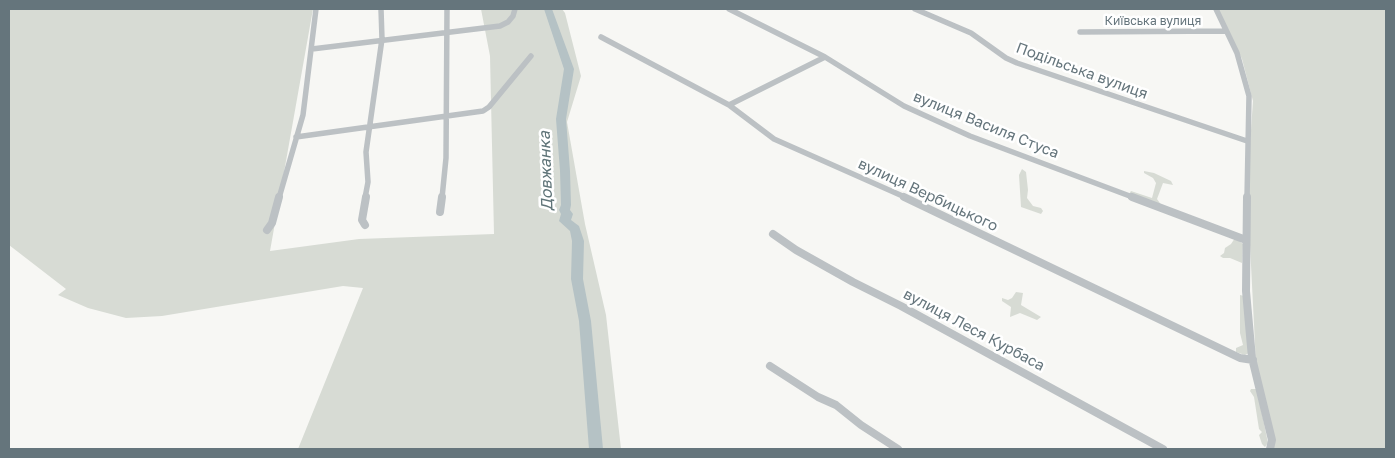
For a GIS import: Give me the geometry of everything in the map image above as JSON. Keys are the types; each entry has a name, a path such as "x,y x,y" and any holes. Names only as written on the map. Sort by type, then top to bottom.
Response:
{"street":[{"path":"267,230 272,223 302,115 316,9"},
{"path":"365,225 362,220 368,182 366,152 382,39 381,9"},
{"path":"440,212 446,158 448,9"},
{"path":"312,49 500,26 508,22 513,16 515,9"},
{"name":"вулиця Василя Стуса","path":"729,9 825,57 904,106 970,136 1246,240"},
{"name":"Подільська вулиця","path":"915,9 971,33 1006,58 1017,63 1247,141"},
{"path":"1216,9 1243,71 1249,96 1246,291 1253,360 1272,440 1270,449"},
{"name":"Київська вулиця","path":"1080,32 1226,31"},
{"name":"вулиця Вербицького","path":"600,37 729,104 774,138 793,149 881,186 1240,358 1253,360"},
{"path":"296,137 478,113 488,107 531,56"},
{"path":"729,104 825,57"},
{"name":"вулиця Леся Курбаса","path":"773,234 796,250 853,282 901,306 1163,449"},
{"path":"770,366 818,397 836,405 861,425 898,449"}],"shaded area":[{"path":"9,9 313,9 270,251 359,239 494,234 490,56 481,9 562,9 565,13 581,76 567,122 585,224 606,315 621,449 298,449 363,288 343,286 162,316 126,318 88,308 58,295 66,289 9,245"},
{"path":"1218,9 1386,9 1386,449 1270,449 1256,364 1247,186 1253,101 1242,59"},
{"path":"1022,169 1026,172 1027,198 1033,206 1041,208 1043,211 1041,214 1021,207 1019,175"},
{"path":"1144,171 1154,173 1171,181 1173,185 1163,183 1157,199 1162,206 1129,194 1131,191 1152,198 1156,183"},
{"path":"1235,238 1243,244 1242,263 1220,256"},
{"path":"1016,292 1023,293 1021,305 1041,317 1037,320 1020,313 1010,317 1011,307 1002,301 1002,298 1008,300"},
{"path":"1240,295 1244,296 1249,353 1245,355 1236,352 1236,348 1243,345 1240,333"},
{"path":"1251,389 1257,389 1268,443 1265,447 1259,435 1262,432 1259,429"}],"waterway":[{"name":"Довжанка","path":"548,9 569,69 561,119 565,171 566,205 564,210 567,214 565,221 575,229 578,241 577,279 585,321 596,449"}]}
